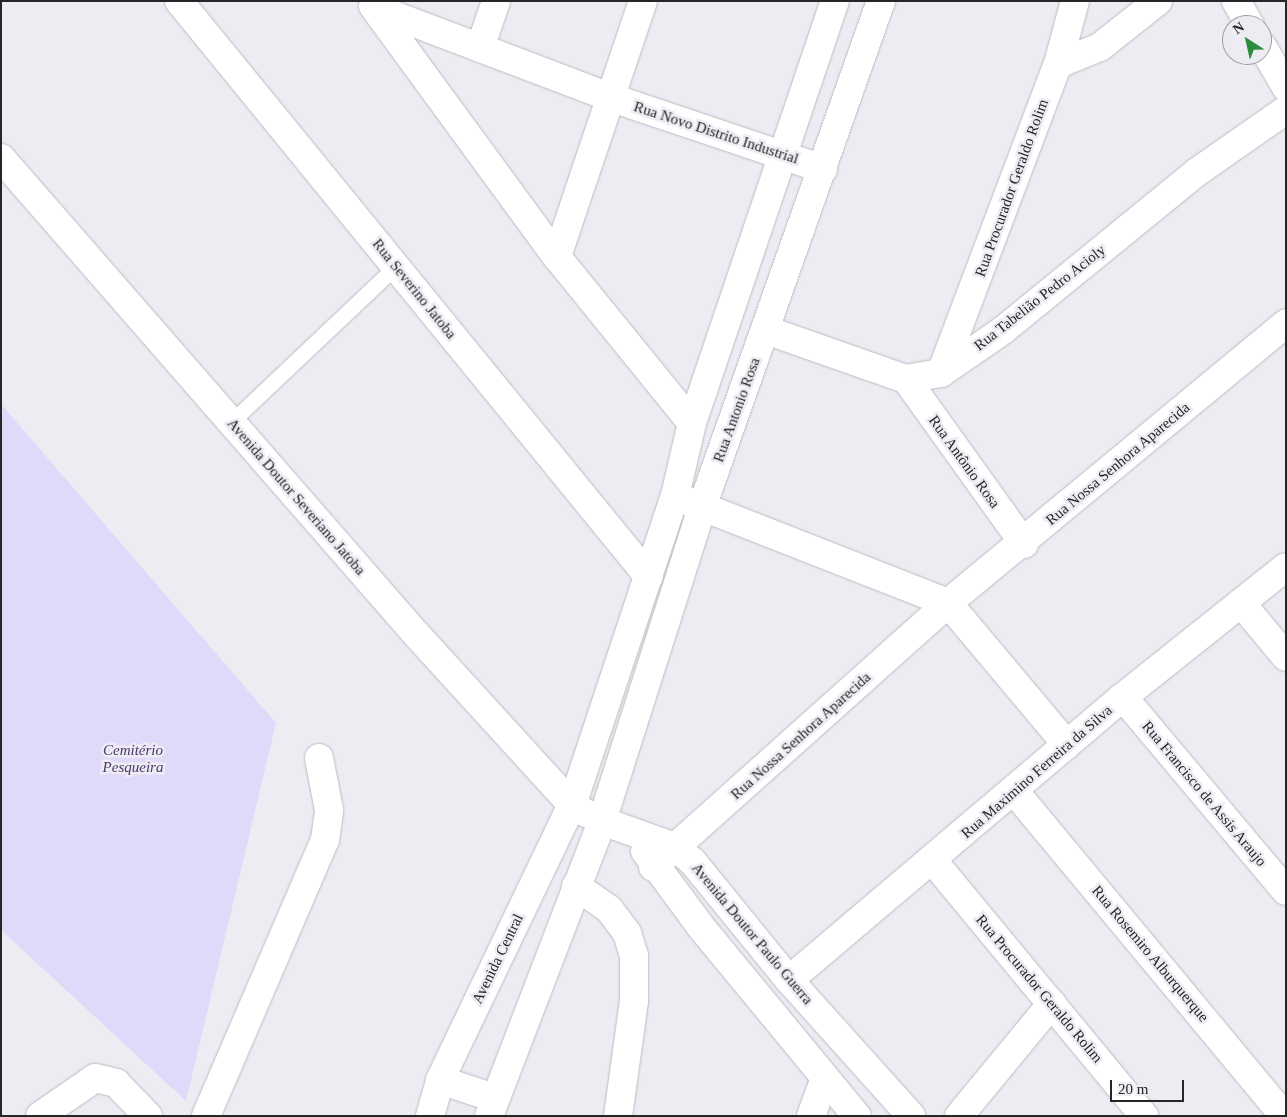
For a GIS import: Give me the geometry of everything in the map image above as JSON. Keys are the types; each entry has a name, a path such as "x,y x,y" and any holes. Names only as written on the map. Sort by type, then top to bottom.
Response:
{"street":[{"name":"Rua Severino Jatoba","path":"179,1 649,577"},
{"path":"480,48 496,1"},
{"path":"557,257 609,97 643,1"},
{"path":"572,805 649,577 674,496 692,423 835,1"},
{"name":"Rua Antonio Rosa","path":"602,821 702,507 881,1"},
{"name":"Rua Procurador Geraldo Rolim","path":"941,373 1058,64 1075,1"},
{"path":"1058,64 1100,47 1158,1"},
{"path":"1236,1 1244,15"},
{"path":"372,4 557,257 692,423"},
{"name":"Rua Novo Distrito Industrial","path":"372,4 480,48 609,97 823,169"},
{"path":"1272,63 1286,87"},
{"name":"Rua Tabelião Pedro Acioly","path":"766,330 906,379 941,373 1002,331 1196,172 1286,110"},
{"name":"Avenida Doutor Severiano Jatoba","path":"1,158 230,423 572,805 637,837"},
{"name":"Rua Nossa Senhora Aparecida","path":"654,867 948,603 1024,544 1286,323"},
{"name":"Rua Antônio Rosa","path":"906,379 1024,544"},
{"path":"674,496 948,603 1067,745"},
{"name":"Rua Maximino Ferreira da Silva","path":"789,980 934,862 1123,697 1286,567"},
{"path":"1241,603 1286,657"},
{"name":"Rua Francisco de Assis Araujo","path":"1123,697 1286,891"},
{"path":"206,1116 325,840 329,810 319,758"},
{"name":"Rua Rosemiro Alburquerque","path":"1015,792 1284,1116"},
{"name":"Avenida Central","path":"430,1116 440,1080 572,805"},
{"path":"440,1080 492,1107 602,821"},
{"path":"637,837 654,867 858,1116"},
{"name":"Avenida Doutor Paulo Guerra","path":"637,837 675,848 709,879 789,980 912,1116"},
{"name":"Rua Procurador Geraldo Rolim","path":"934,862 1144,1116"},
{"path":"576,886 609,909 627,933 634,956 634,1001 618,1116"},
{"path":"959,1116 1052,1003"},
{"path":"43,1113 95,1078 116,1083 148,1116"},
{"path":"811,1116 825,1078"}],"lane":[{"path":"230,423 396,267"}],"green space":[{"name":"Cemitério Pesqueira","path":"1,404 276,723 186,1101 1,930"}]}
